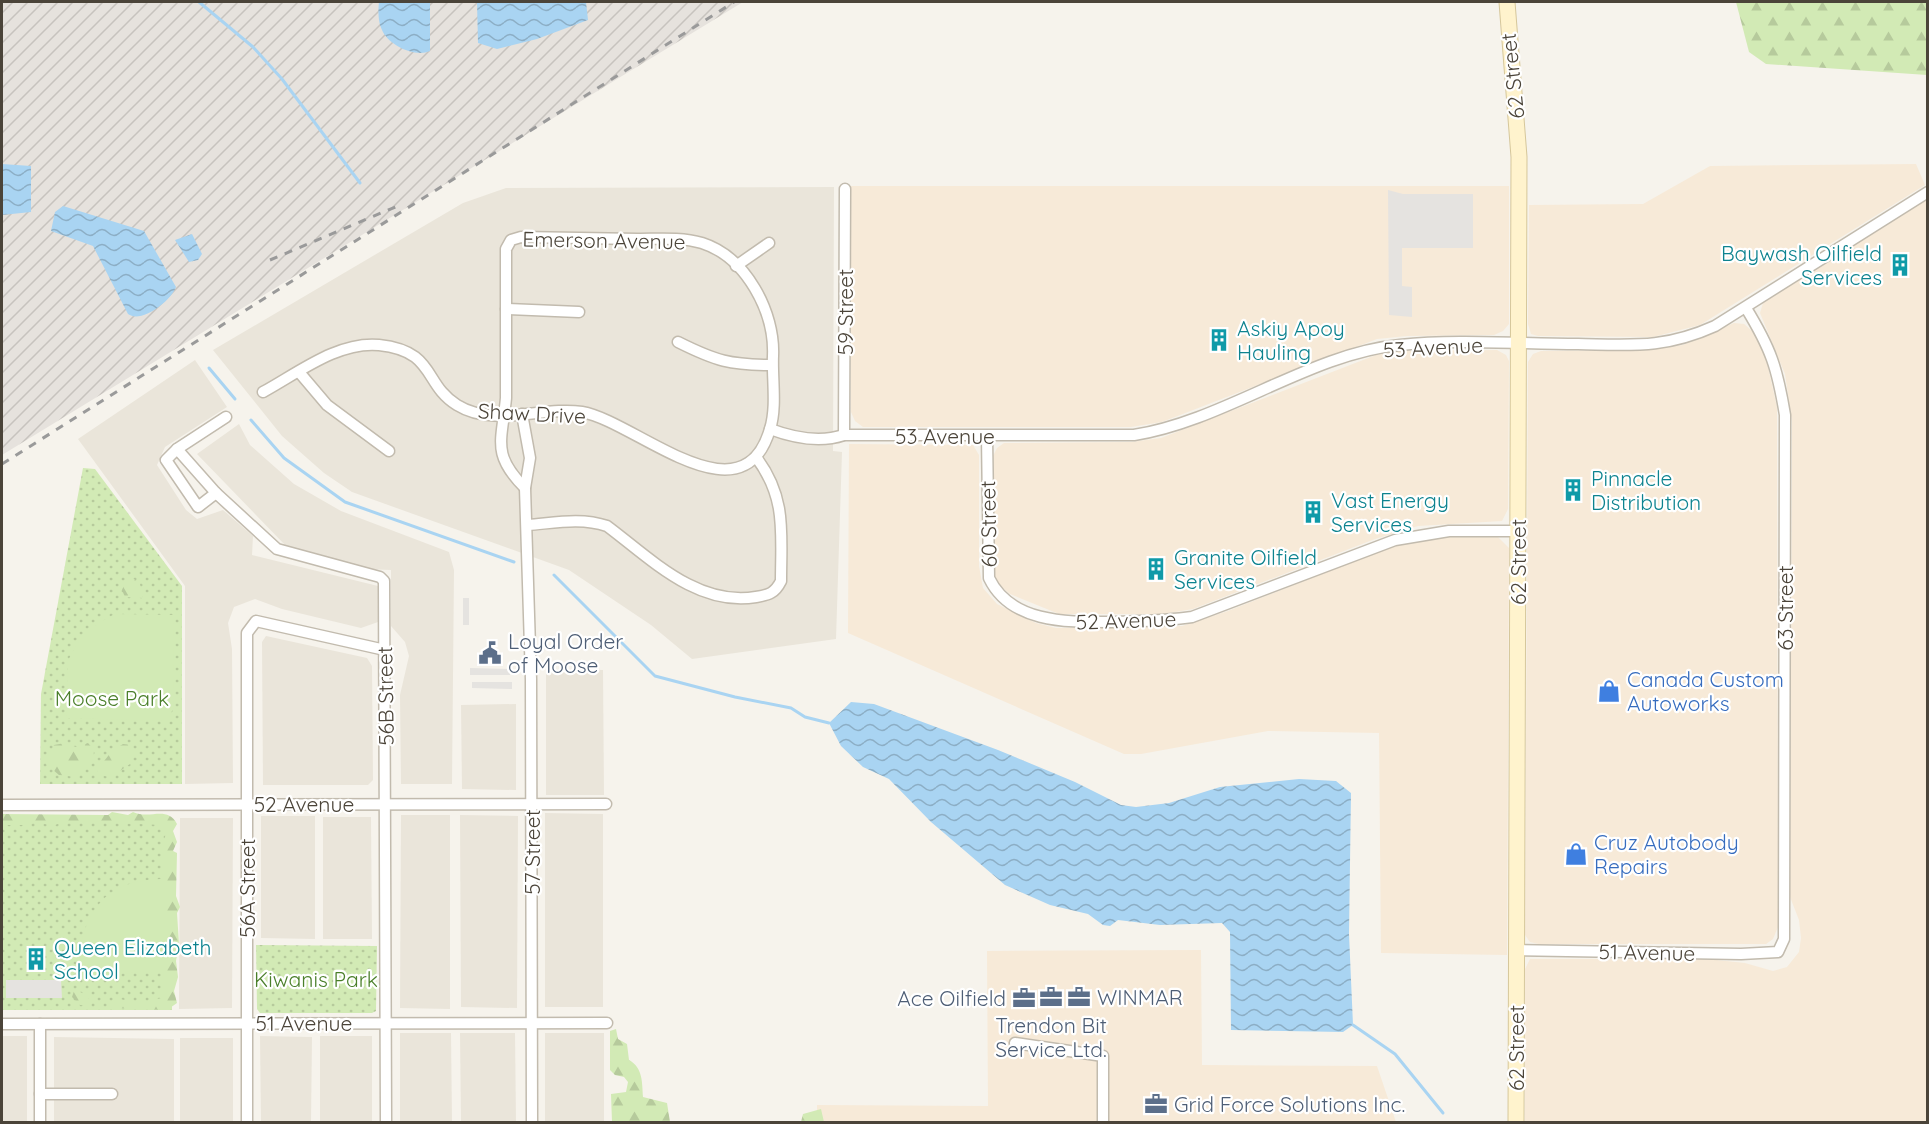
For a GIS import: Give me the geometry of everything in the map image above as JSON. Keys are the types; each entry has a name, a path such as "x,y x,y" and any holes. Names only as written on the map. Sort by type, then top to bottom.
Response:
{"main road":[{"name":"62 Street","path":"1507,2 1519,147 1516,1122"}],"street":[{"name":"59 Street","path":"844,435 845,189"},
{"name":"53 Avenue","path":"770,429 807,438 831,439 844,435 1114,435 1159,431 1374,349 1402,345 1655,345 1703,331 1746,308 1928,192"},
{"name":"Emerson Avenue","path":"506,309 506,249 511,240 521,237 688,239 718,251 736,266 767,310 773,345 770,429"},
{"path":"736,266 769,243"},
{"name":"63 Street","path":"1746,308 1769,345 1778,372 1785,415 1785,927 1784,939 1778,951"},
{"path":"525,489 505,466 500,448 504,415 506,309 579,312"},
{"path":"678,342 712,359 735,365 772,365"},
{"name":"Shaw Drive","path":"263,392 331,355 359,345 399,348 424,364 446,396 456,405 474,411 504,415 552,410 593,415 621,425 702,467 721,470 756,458"},
{"path":"299,372 327,405 389,452"},
{"name":"57 Street","path":"522,414 530,458 525,489 528,525 532,804 532,1122"},
{"path":"216,494 198,507 166,460 177,449 226,417"},
{"path":"528,525 584,520 595,522 607,526 693,588 728,598 768,595 777,591 781,582 778,496 769,474 756,458 770,429"},
{"name":"60 Street","path":"987,436 989,578 995,590 1010,603"},
{"name":"56B Street","path":"177,449 216,494 277,549 380,577 384,581 386,1122"},
{"name":"52 Avenue","path":"1010,603 1053,621 1164,621 1210,612 1395,540 1449,531 1518,531"},
{"name":"56A Street","path":"247,1122 248,633 256,621 385,650"},
{"name":"52 Avenue","path":"2,805 606,804"},
{"name":"51 Avenue","path":"1516,950 1741,954 1778,951"},
{"name":"51 Avenue","path":"2,1024 607,1023"},
{"path":"40,1024 40,1122"},
{"path":"1015,1043 1103,1056 1103,1122"},
{"path":"40,1094 112,1094"}],"shaded area":[{"path":"2,2 743,2 2,455"},
{"path":"1916,164 1925,185 1700,325 1653,337 1538,336 1531,334 1528,324 1529,205 1643,204 1710,166"},
{"path":"850,186 1509,186 1509,324 1503,331 1494,335 1407,336 1377,339 1162,422 1131,427 863,427 855,421 851,412"},
{"path":"834,187 833,451 842,452 836,639 692,659 651,625 569,570 352,492 324,473 282,436 213,350 463,203 506,188"},
{"path":"1388,190 1403,194 1473,194 1473,248 1402,248 1402,286 1412,287 1412,317 1389,315"},
{"path":"1927,199 1927,1122 1525,1122 1525,969 1530,959 1707,959 1745,963 1773,971 1787,967 1799,952 1801,938 1799,920 1790,897 1792,422 1785,374 1760,313 1763,303"},
{"path":"1734,323 1744,324 1752,331 1766,358 1777,407 1778,927 1773,939 1766,944 1538,944 1530,942 1525,935 1528,362 1533,354 1541,351 1648,350 1683,345"},
{"path":"1497,350 1506,355 1509,361 1508,509 1502,521 1418,526 1375,539 1193,609 1163,614 1059,614 1010,594 998,584 993,571 993,456 997,448 1004,443 1131,442 1161,438 1376,355 1396,351"},
{"path":"195,360 227,407 165,447 157,465 186,510 197,519 223,510 253,536 252,555 378,586 378,622 361,628 282,609 255,599 234,607 228,623 232,649 233,783 185,784 185,586 78,439"},
{"path":"239,424 250,445 294,484 341,511 449,552 454,570 452,784 401,784 400,695 409,656 405,642 391,626 391,570 366,569 286,546 197,454"},
{"path":"849,444 973,445 979,455 979,566 983,588 997,604 1036,623 1056,628 1182,626 1228,611 1390,547 1450,536 1498,537 1509,548 1507,955 1381,953 1379,733 1268,731 1141,754 1124,754 848,633"},
{"path":"463,598 469,598 469,625 463,625"},
{"path":"266,636 367,658 372,666 373,780 368,785 263,785 262,642"},
{"path":"470,668 510,669 510,675 470,675"},
{"path":"546,669 603,670 604,795 546,795"},
{"path":"472,682 512,682 512,689 472,688"},
{"path":"516,704 516,790 462,789 461,705"},
{"path":"545,813 603,814 603,1007 545,1007"},
{"path":"401,815 450,815 450,1009 400,1008"},
{"path":"460,815 518,816 517,1008 461,1007"},
{"path":"261,816 315,816 315,939 261,938"},
{"path":"323,817 371,817 372,939 323,939"},
{"path":"180,818 233,818 232,1008 179,1009"},
{"path":"1201,950 1202,1065 1377,1066 1396,1122 817,1122 817,1105 988,1106 987,951"},
{"path":"6,980 61,980 62,998 6,998"},
{"path":"400,1033 451,1033 452,1122 400,1122"},
{"path":"460,1033 515,1033 516,1122 461,1122"},
{"path":"545,1033 604,1033 604,1122 545,1122"},
{"path":"2,1036 27,1036 27,1122 2,1122"},
{"path":"260,1036 312,1037 311,1122 261,1122"},
{"path":"320,1036 372,1036 372,1122 320,1122"},
{"path":"54,1037 174,1039 174,1122 54,1122"},
{"path":"180,1038 233,1038 233,1122 180,1122"}],"green space":[{"path":"1736,2 1927,2 1927,75 1766,64 1749,52"},
{"name":"Moose Park","path":"83,468 95,469 182,586 182,784 40,784 41,694"},
{"path":"134,579 140,584 143,598 125,597 122,590 126,581"},
{"path":"115,614 174,615 173,709 169,717 163,721 66,718 68,661 76,646 87,633 100,622"},
{"path":"65,743 76,747 88,743 94,750 93,763 79,770 76,777 59,775 46,764 54,745"},
{"path":"123,744 132,745 130,764 111,777 98,775 97,770 112,751"},
{"path":"112,812 128,815 133,812 146,815 163,814 173,818 177,824 173,831 177,842 173,851 177,853 176,896 180,907 177,913 178,977 174,991 177,1003 167,1010 110,1008 110,1004 116,998 137,1003 162,998 163,842 166,834 162,825 65,821 55,825 33,823 30,825 2,825 2,814 108,815"},
{"path":"2,818 172,820 172,1010 2,1010"},
{"path":"161,879 161,964 153,972 82,975 79,957 82,940 90,917 97,906 114,891 124,886 135,882"},
{"name":"Kiwanis Park","path":"256,945 377,946 376,1011 372,1013 260,1013 257,1009"},
{"path":"74,991 86,995 90,1006 80,1005 72,997"},
{"path":"616,1029 618,1039 627,1044 629,1060 639,1071 643,1097 667,1103 670,1122 612,1122 611,1094 626,1092 628,1082 624,1077 615,1075 610,1070 610,1031"},
{"path":"821,1109 824,1122 801,1122 803,1114"}],"water":[{"path":"379,2 430,2 430,51 417,53 403,49 390,41 380,23"},
{"path":"477,2 586,2 588,20 537,39 497,49 478,43"},
{"path":"2,164 31,166 31,212 2,215"},
{"path":"63,206 144,231 176,287 168,299 148,314 134,316 128,314 93,246 51,231 55,212"},
{"path":"192,234 202,254 198,260 189,262 175,240"},
{"path":"851,702 874,704 998,750 1075,782 1121,805 1136,807 1169,803 1220,787 1299,779 1336,781 1351,793 1349,934 1353,1025 1343,1032 1231,1030 1230,932 1222,923 1160,925 1118,920 1110,926 1103,925 1088,914 1050,905 1005,885 931,822 889,779 863,767 841,746 829,723"}],"waterway":[{"path":"199,2 253,47 282,79 360,183"},
{"path":"209,368 235,399"},
{"path":"251,420 284,458 345,502 514,562"},
{"path":"554,575 655,676 735,697 791,708 805,717 829,723"},
{"path":"1353,1025 1395,1054 1443,1113"}],"railway":[{"path":"2,464 734,2"},
{"path":"270,260 400,205"}],"place":[{"name":"Baywash Oilfield Services","path":"1900,265"},
{"name":"Askiy Apoy Hauling","path":"1219,340"},
{"name":"Pinnacle Distribution","path":"1573,490"},
{"name":"Vast Energy Services","path":"1313,512"},
{"name":"Granite Oilfield Services","path":"1156,569"},
{"name":"Loyal Order of Moose","path":"490,653"},
{"name":"Canada Custom Autoworks","path":"1609,691"},
{"name":"Cruz Autobody Repairs","path":"1576,854"},
{"name":"Queen Elizabeth School","path":"36,959"},
{"name":"Trendon Bit Service Ltd.","path":"1051,997"},
{"name":"WINMAR","path":"1079,997"},
{"name":"Ace Oilfield","path":"1024,998"},
{"name":"Grid Force Solutions Inc.","path":"1156,1104"}]}
